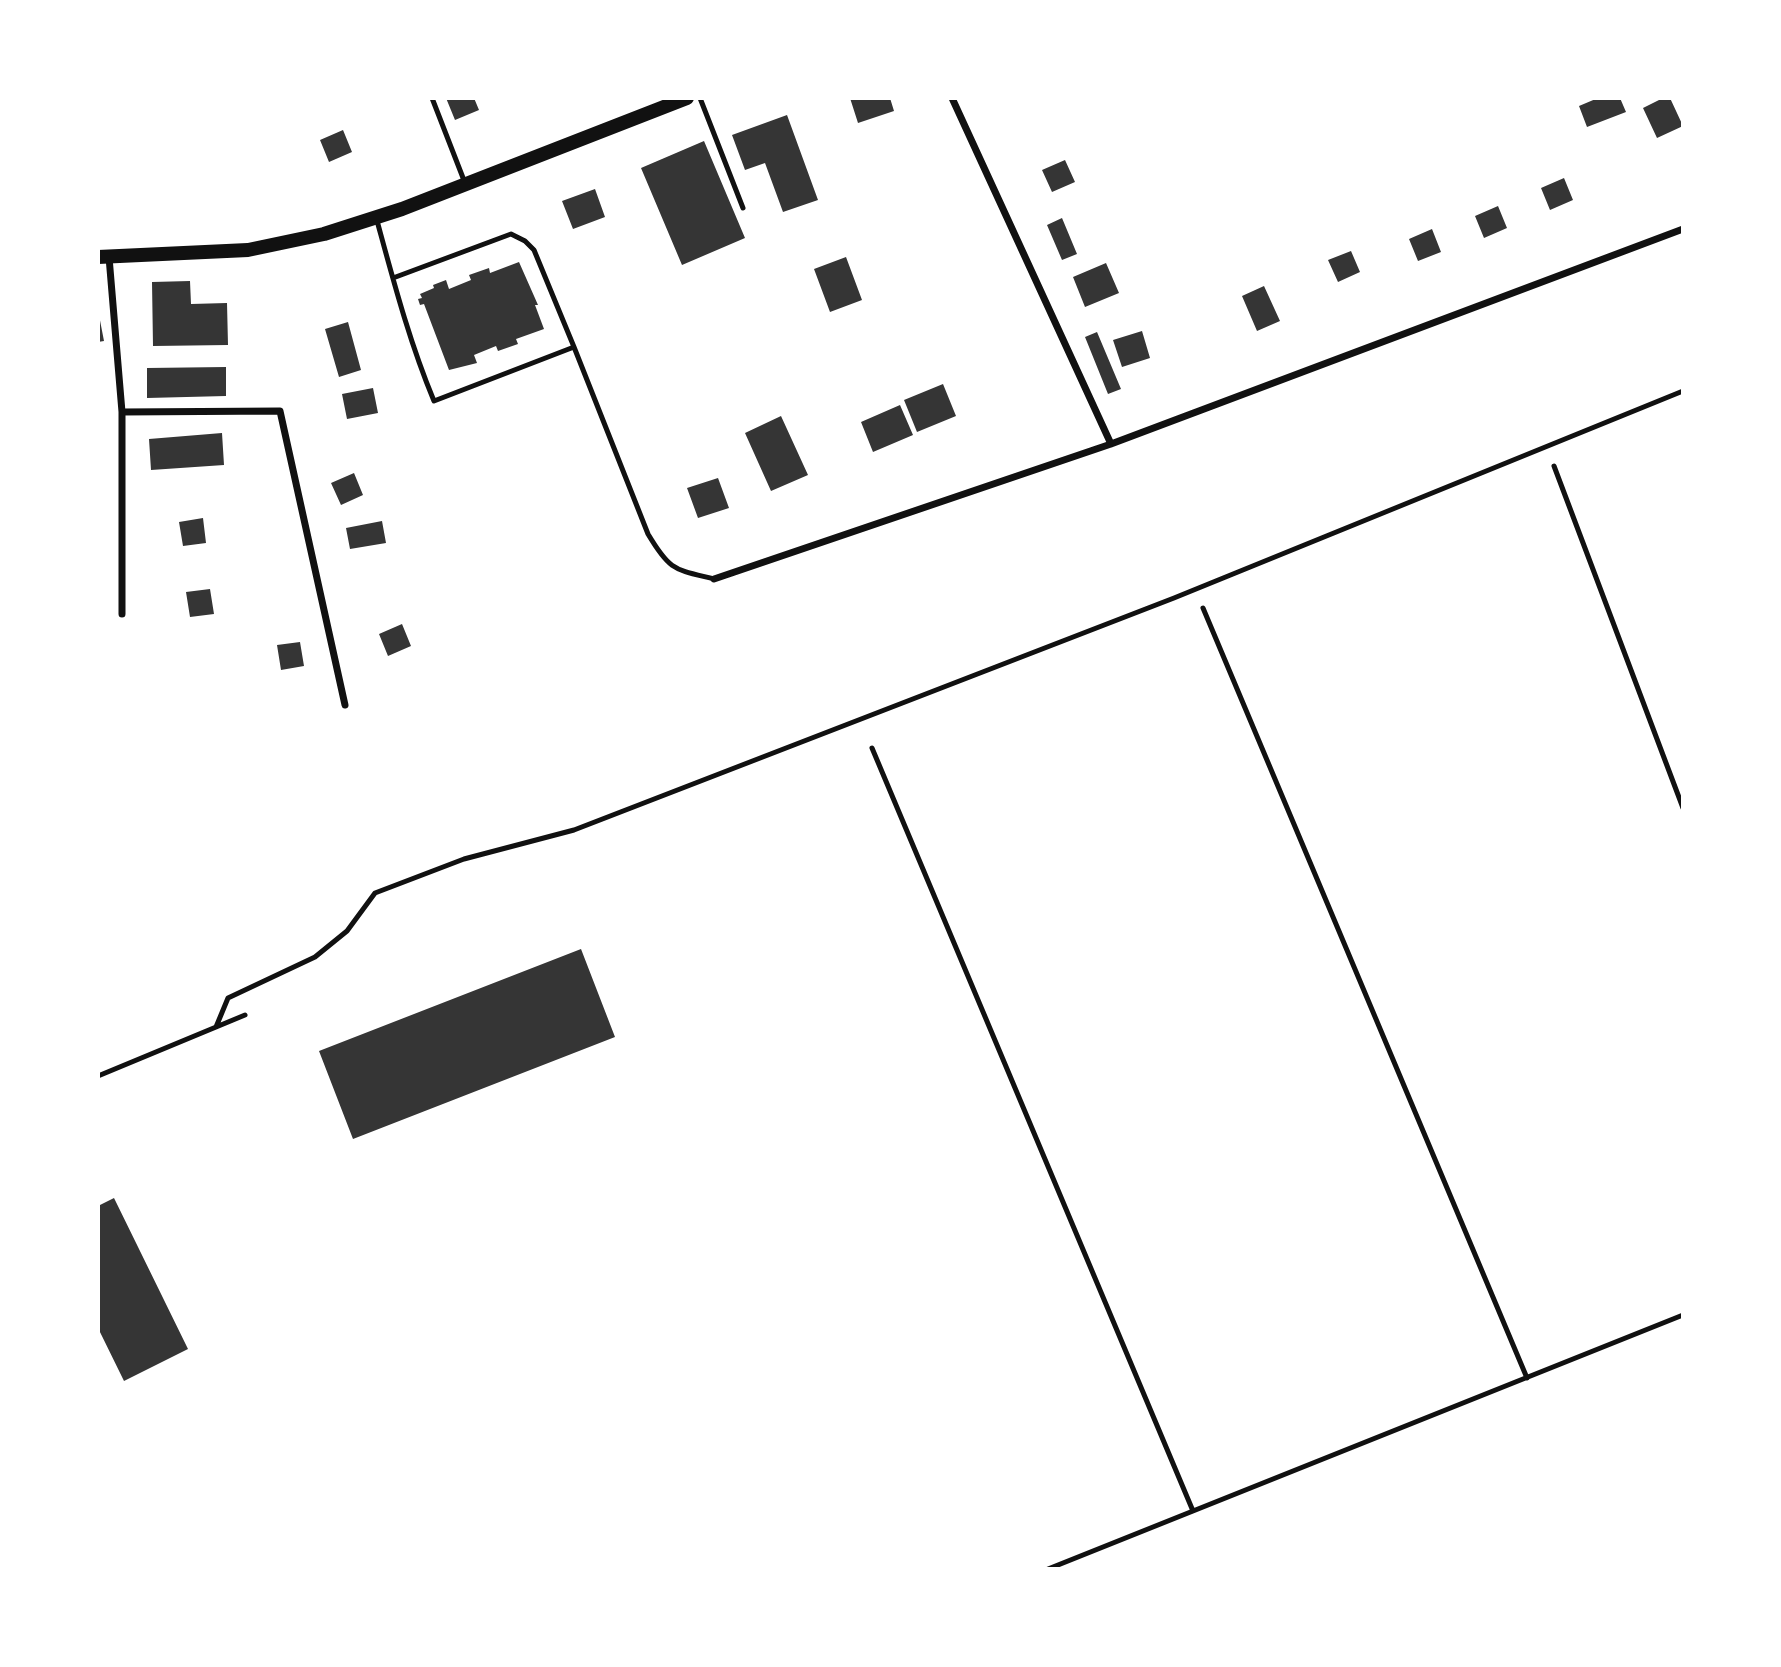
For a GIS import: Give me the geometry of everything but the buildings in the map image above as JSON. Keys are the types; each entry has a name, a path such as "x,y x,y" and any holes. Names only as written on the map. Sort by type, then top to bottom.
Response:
{"main road":[{"path":"104,257 248,250 324,234 376,217 687,98"}],"street":[{"path":"952,98 1111,444"},
{"path":"714,579 1111,444 1683,229"},
{"path":"104,257 122,412 122,614"},
{"path":"122,412 280,411 345,705"}],"lane":[{"path":"432,98 465,183"},
{"path":"701,98 743,208"},
{"path":"376,217 415,355 434,401 574,347"},
{"path":"393,278 511,234 525,241 534,250 648,534 663,561 681,571 714,579"},
{"path":"216,1027 228,998 315,957 347,931 375,893 464,859 574,830 1174,598 1683,391"},
{"path":"1554,466 1683,808"},
{"path":"1203,608 1527,1378"},
{"path":"872,748 1193,1511"},
{"path":"98,1076 245,1015"},
{"path":"1048,1569 1683,1315"}]}
